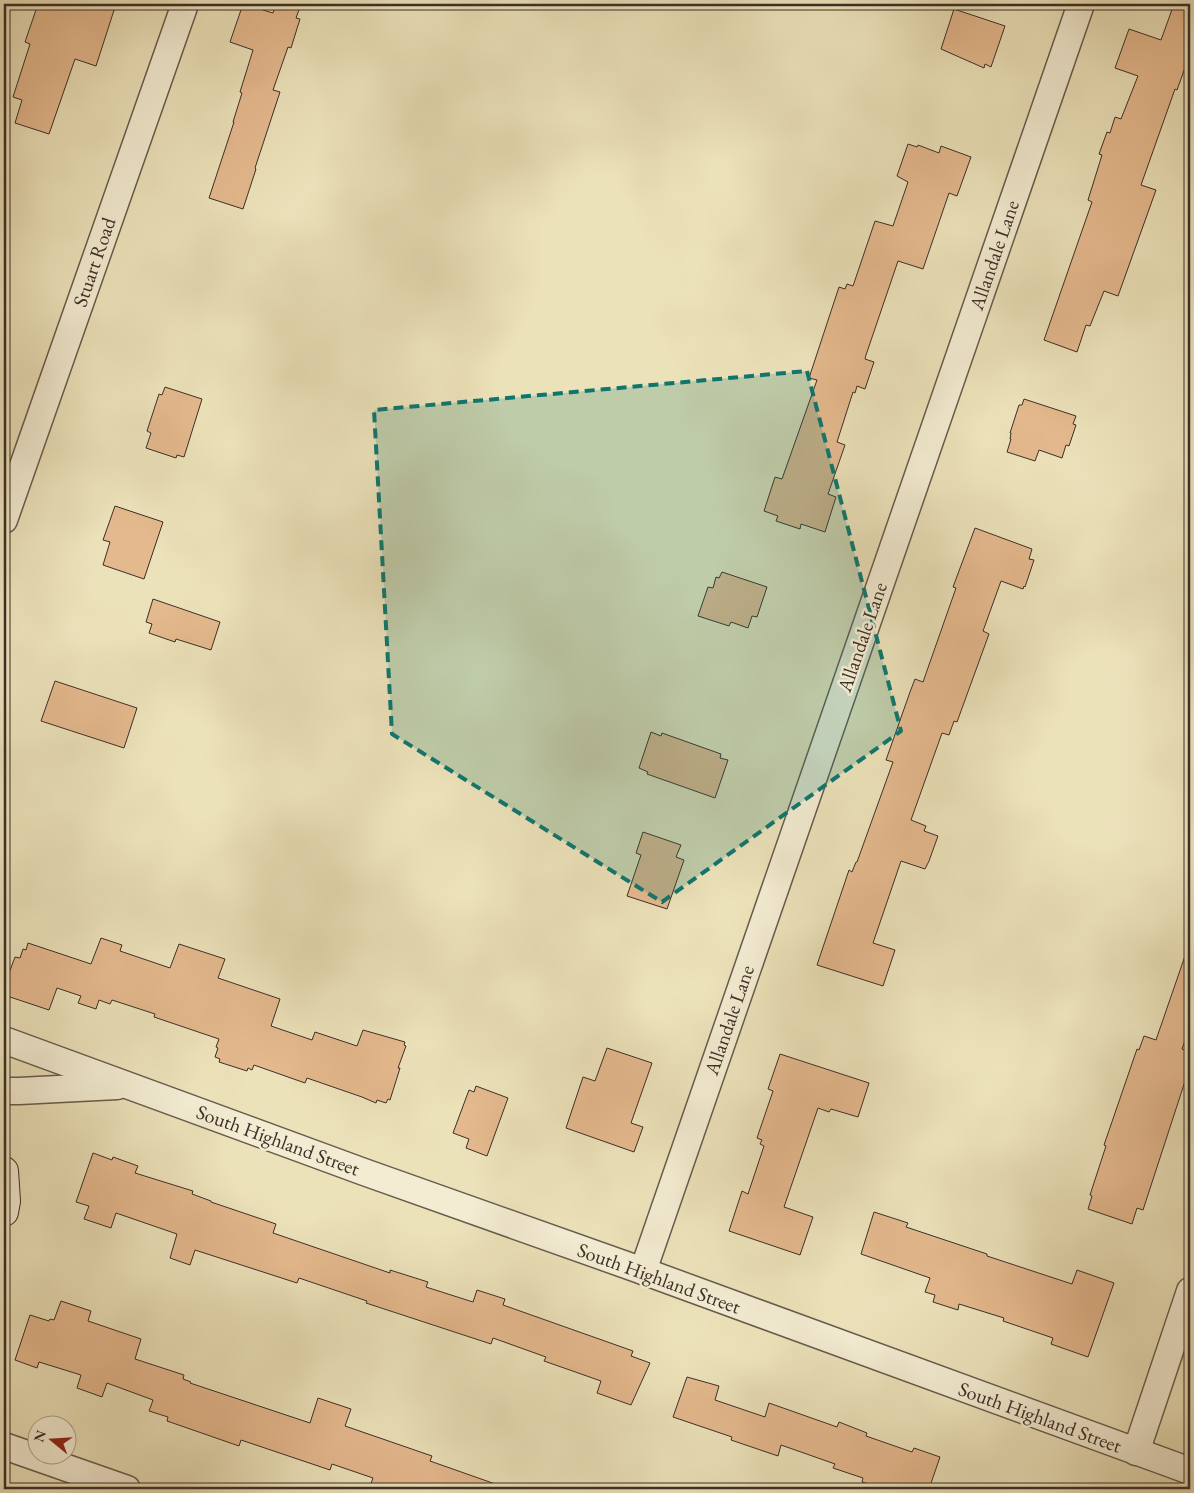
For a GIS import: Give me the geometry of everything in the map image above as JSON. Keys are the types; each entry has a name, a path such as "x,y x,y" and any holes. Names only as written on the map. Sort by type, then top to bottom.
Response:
{"main road":[{"path":"4,1171 6,1202 4,1212"}],"street":[{"name":"Stuart Road","path":"4,520 184,4"},
{"name":"Allandale Lane","path":"643,1271 1081,4"},
{"name":"South Highland Street","path":"4,1040 1190,1471"},
{"name":"South Highland Street","path":"4,1091 128,1085"},
{"path":"1136,1452 1190,1291"},
{"path":"4,1446 128,1489"}],"highlighted area":[{"path":"807,371 901,731 662,902 392,734 374,410"}],"building":[{"path":"38,4 116,4 96,66 75,59 49,134 15,123 22,100 13,97 30,44 25,42"},
{"path":"243,4 273,13 276,4 301,4 296,18 300,19 291,48 288,47 273,90 280,92 243,209 209,198 234,122 242,93 240,92 253,50 230,42"},
{"path":"1174,4 1190,4 1190,54 1177,90 1175,89 1141,185 1156,190 1118,296 1104,291 1090,326 1086,325 1077,352 1044,340 1092,202 1088,200 1102,155 1099,154 1107,132 1110,133 1115,117 1121,119 1138,76 1115,68 1129,29 1161,40"},
{"path":"954,9 1005,26 991,67 985,64 984,68 941,49"},
{"path":"908,144 917,147 918,145 939,153 941,146 971,157 957,196 949,193 923,269 898,261 866,355 865,359 874,362 865,389 857,386 855,393 853,392 837,442 845,445 828,494 836,497 825,532 801,524 800,529 776,521 778,516 764,511 775,477 782,479 817,380 809,378 839,287 845,289 847,284 853,286 875,221 893,226 908,182 897,176"},
{"path":"165,387 202,399 184,457 177,455 176,458 146,448 151,433 147,431 159,394 162,395"},
{"path":"1024,399 1076,416 1073,424 1076,425 1069,446 1066,445 1062,458 1039,450 1035,461 1007,452 1011,439 1010,433 1019,405 1022,405"},
{"path":"115,506 163,522 144,579 103,565 110,542 103,540"},
{"path":"975,528 1032,549 1029,559 1034,560 1023,589 1001,581 983,631 989,634 957,722 954,721 949,735 942,733 911,820 926,826 924,831 938,836 925,869 901,861 873,943 895,950 883,986 817,965 849,870 852,872 857,862 893,762 886,760 910,692 915,679 923,682 956,588 953,587"},
{"path":"722,572 767,587 757,617 752,616 748,628 731,622 729,626 698,616 708,587 713,588 716,577 719,578"},
{"path":"153,599 220,622 211,650 176,639 175,642 149,633 152,624 146,622"},
{"path":"55,681 137,708 124,748 41,721"},
{"path":"651,732 661,736 662,733 721,754 720,758 728,760 715,798 647,774 648,772 639,768"},
{"path":"643,832 681,845 676,857 684,860 667,909 627,896 641,855 636,853"},
{"path":"101,938 122,945 120,951 170,968 179,944 225,959 218,978 280,999 271,1026 312,1040 315,1032 357,1046 363,1030 405,1042 404,1045 406,1046 390,1100 388,1099 386,1103 377,1100 376,1103 307,1078 305,1083 254,1065 252,1070 248,1068 247,1071 219,1062 220,1059 215,1057 219,1039 154,1017 155,1014 112,1000 110,1004 99,1000 96,1009 78,1003 81,996 57,988 49,1010 4,995 4,971 9,973 15,957 20,958 23,949 26,950 28,943 91,964"},
{"path":"1186,953 1190,953 1190,1027 1182,1049 1190,1052 1190,1066 1143,1210 1137,1208 1132,1224 1088,1209 1092,1196 1090,1195 1106,1146 1104,1145 1137,1049 1139,1050 1144,1036 1156,1040"},
{"path":"607,1048 652,1063 631,1123 643,1127 634,1152 566,1128 583,1077 595,1081"},
{"path":"780,1054 869,1083 858,1117 831,1109 829,1112 818,1108 784,1207 813,1217 800,1255 729,1231 742,1191 748,1194 764,1146 760,1144 762,1140 757,1138 773,1091 768,1089"},
{"path":"476,1086 508,1098 487,1156 466,1148 469,1139 453,1133 469,1090 474,1092"},
{"path":"93,1153 112,1160 113,1157 138,1166 135,1173 193,1191 192,1194 211,1202 276,1224 273,1233 390,1273 390,1270 428,1282 426,1287 473,1302 477,1290 505,1299 503,1305 633,1351 631,1356 650,1363 631,1405 597,1393 601,1381 544,1361 546,1357 493,1338 491,1344 366,1303 367,1301 299,1278 297,1283 195,1250 190,1265 170,1258 177,1234 116,1213 111,1228 84,1219 89,1206 76,1202"},
{"path":"874,1212 908,1223 906,1227 1072,1284 1077,1270 1114,1283 1088,1357 1051,1344 1053,1338 1003,1321 1004,1318 959,1304 958,1310 933,1302 935,1295 925,1292 930,1278 861,1254"},
{"path":"61,1301 91,1311 88,1321 141,1339 135,1359 184,1375 183,1379 190,1383 310,1423 318,1398 351,1409 345,1426 432,1456 430,1461 501,1486 500,1489 369,1489 373,1478 332,1464 330,1470 241,1440 239,1446 167,1421 168,1417 149,1411 153,1400 107,1383 102,1397 77,1388 81,1375 39,1362 37,1368 15,1360 30,1315 49,1321 50,1319 54,1320"},
{"path":"687,1377 719,1386 715,1400 765,1417 769,1403 837,1427 839,1422 867,1433 866,1436 912,1452 914,1448 940,1457 929,1489 884,1489 862,1482 863,1478 833,1468 835,1464 781,1445 778,1456 731,1440 732,1437 673,1417"}]}
